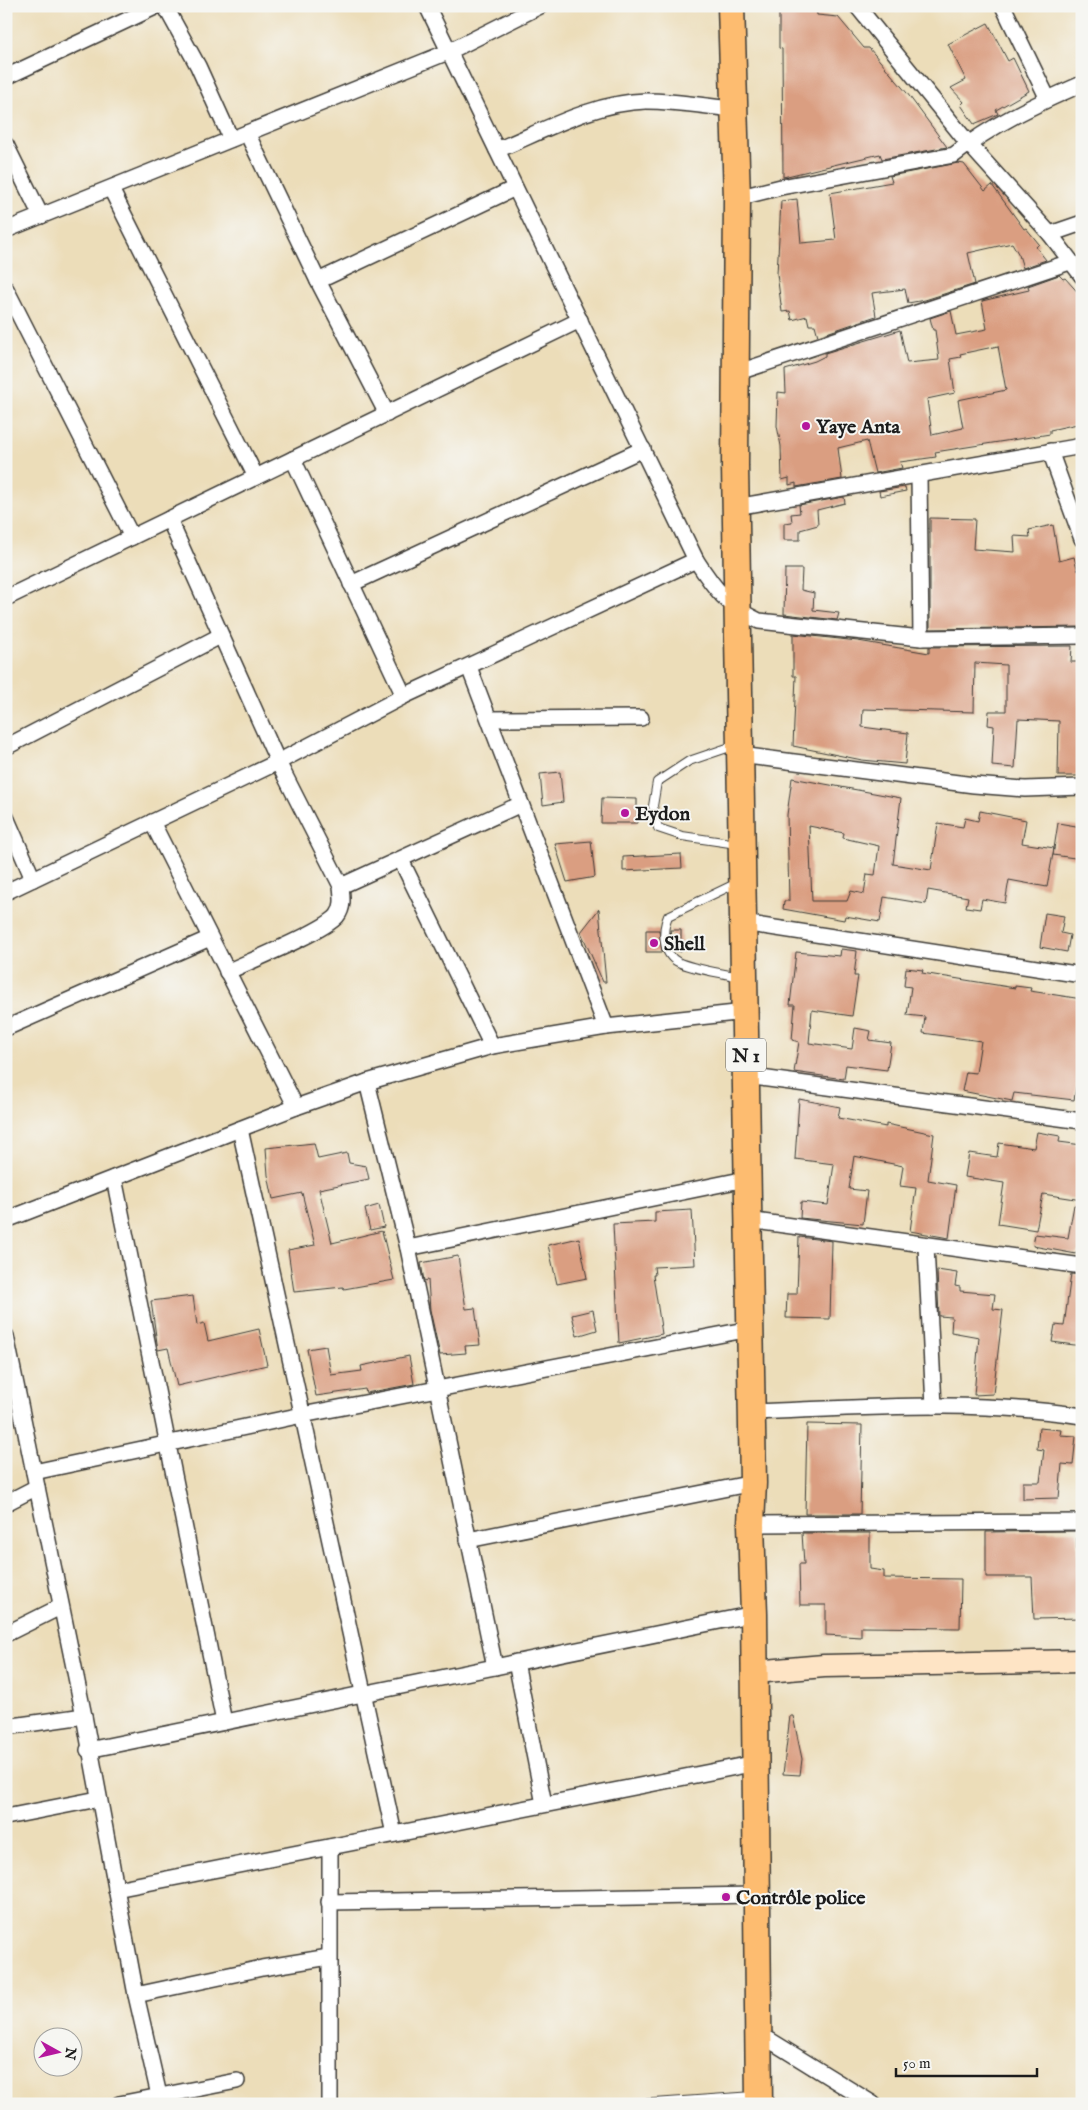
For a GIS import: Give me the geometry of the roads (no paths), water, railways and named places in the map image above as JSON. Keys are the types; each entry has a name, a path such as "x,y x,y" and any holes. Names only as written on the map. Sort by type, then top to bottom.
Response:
{"highway":[{"name":"N 1","path":"731,6 737,198 736,507 746,1076 746,1179 752,1412 753,1483 751,1524 755,1672 759,2100"}],"main road":[{"path":"755,1672 824,1666 1082,1661"}],"street":[{"path":"6,77 157,6"},
{"path":"165,6 198,66 231,139"},
{"path":"427,6 696,560 713,586 738,612 759,621 921,638 1082,636"},
{"path":"6,230 448,52 540,6"},
{"path":"857,6 968,144 1050,234 1082,276"},
{"path":"1003,6 1048,99"},
{"path":"737,198 781,187 954,155 968,144 1048,99 1082,84"},
{"path":"497,150 579,117 623,104 661,102 733,109"},
{"path":"247,133 318,281 387,414"},
{"path":"6,145 41,216"},
{"path":"110,188 256,477"},
{"path":"318,281 514,188"},
{"path":"1050,234 1082,223"},
{"path":"736,373 1070,262"},
{"path":"6,289 132,537"},
{"path":"6,598 580,320"},
{"path":"736,507 1082,446"},
{"path":"351,584 643,449"},
{"path":"1050,451 1082,539"},
{"path":"293,459 404,696"},
{"path":"919,475 921,638"},
{"path":"169,519 278,762 341,886 342,902 337,915 323,927 228,972"},
{"path":"6,892 278,762 404,696 696,560"},
{"path":"6,747 220,636"},
{"path":"469,667 606,1027"},
{"path":"490,719 641,718"},
{"path":"740,749 974,786 1025,789 1082,787"},
{"path":"341,886 521,804"},
{"path":"6,817 33,879"},
{"path":"152,822 296,1107"},
{"path":"400,860 492,1046"},
{"path":"743,923 1082,975"},
{"path":"6,1028 210,938"},
{"path":"6,1220 296,1107 367,1082 492,1046 606,1027 745,1012"},
{"path":"746,1076 1082,1121"},
{"path":"367,1082 408,1248 435,1389 495,1667"},
{"path":"240,1129 394,1834"},
{"path":"114,1178 224,1722"},
{"path":"408,1248 746,1179"},
{"path":"748,1220 1082,1266"},
{"path":"926,1246 934,1406"},
{"path":"34,1472 302,1414 750,1329"},
{"path":"6,1336 10,1374 34,1472 60,1607 84,1716 88,1750 136,1995 161,2100"},
{"path":"752,1412 934,1406 1003,1406 1082,1416"},
{"path":"468,1540 753,1483"},
{"path":"6,1503 37,1487"},
{"path":"751,1524 1082,1522"},
{"path":"6,1634 60,1607"},
{"path":"88,1750 754,1614"},
{"path":"516,1662 544,1804"},
{"path":"6,1726 84,1716"},
{"path":"116,1889 756,1763"},
{"path":"6,1817 98,1799"},
{"path":"330,1847 330,2104"},
{"path":"329,1902 757,1895"},
{"path":"136,1995 262,1968 329,1957"},
{"path":"758,2033 873,2104"},
{"path":"119,2104 161,2100 237,2081"}],"lane":[{"path":"740,749 689,761 657,782 654,806 658,828 682,836 742,845"},
{"path":"743,880 668,916 663,928 669,954 678,962 744,978"},
{"path":"640,2104 759,2100"}],"place":[{"name":"Yaye Anta","path":"806,426"},
{"name":"Eydon","path":"625,813"},
{"name":"Shell","path":"654,943"},
{"name":"Contrôle police","path":"726,1897"}]}
